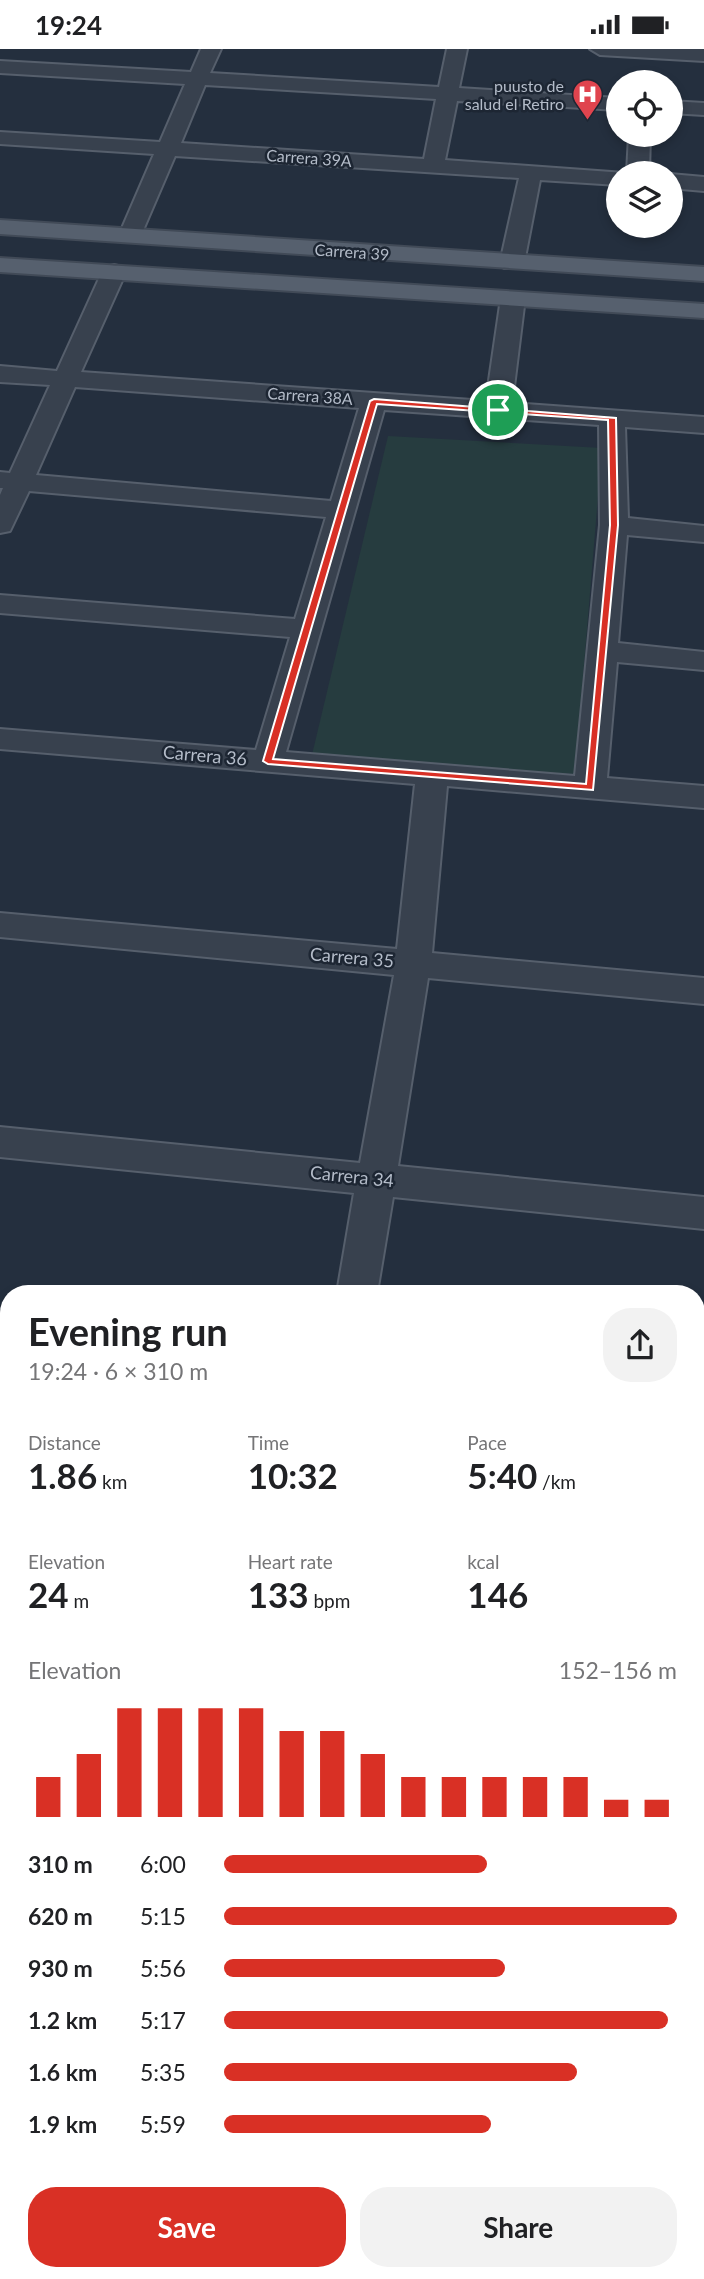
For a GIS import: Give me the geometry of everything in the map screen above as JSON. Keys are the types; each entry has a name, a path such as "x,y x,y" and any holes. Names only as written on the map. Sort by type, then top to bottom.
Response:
{"main road":[{"name":"Carrera 39","path":"0,227 704,274"},
{"name":"Carrera 39","path":"0,265 704,311"},
{"path":"618,305 704,326"}],"street":[{"path":"131,236 211,49"},
{"path":"433,166 457,49"},
{"path":"600,49 646,62 704,55"},
{"path":"0,67 606,103"},
{"path":"683,108 704,109"},
{"name":"Carrera 39A","path":"0,138 606,177"},
{"path":"512,263 530,172"},
{"path":"683,182 704,184"},
{"path":"0,525 10,480 65,378 114,272"},
{"path":"498,410 513,298"},
{"name":"Carrera 38A","path":"0,374 704,425"},
{"path":"268,761 374,401"},
{"path":"590,787 614,525 612,418"},
{"path":"10,480 343,510"},
{"path":"614,525 704,534"},
{"path":"0,604 308,629"},
{"path":"604,651 704,661"},
{"name":"Carrera 36","path":"0,739 704,797"},
{"path":"358,1285 413,964 432,775"},
{"name":"Carrera 35","path":"0,925 704,991"},
{"name":"Carrera 34","path":"0,1142 704,1213"}],"green space":[{"path":"388,436 602,448 575,774 311,759"}],"place":[{"name":"puusto de salud el Retiro","path":"587,122"}],"route":[{"path":"374,401 498,410 612,418 614,525 590,787 268,761 374,401"}]}
